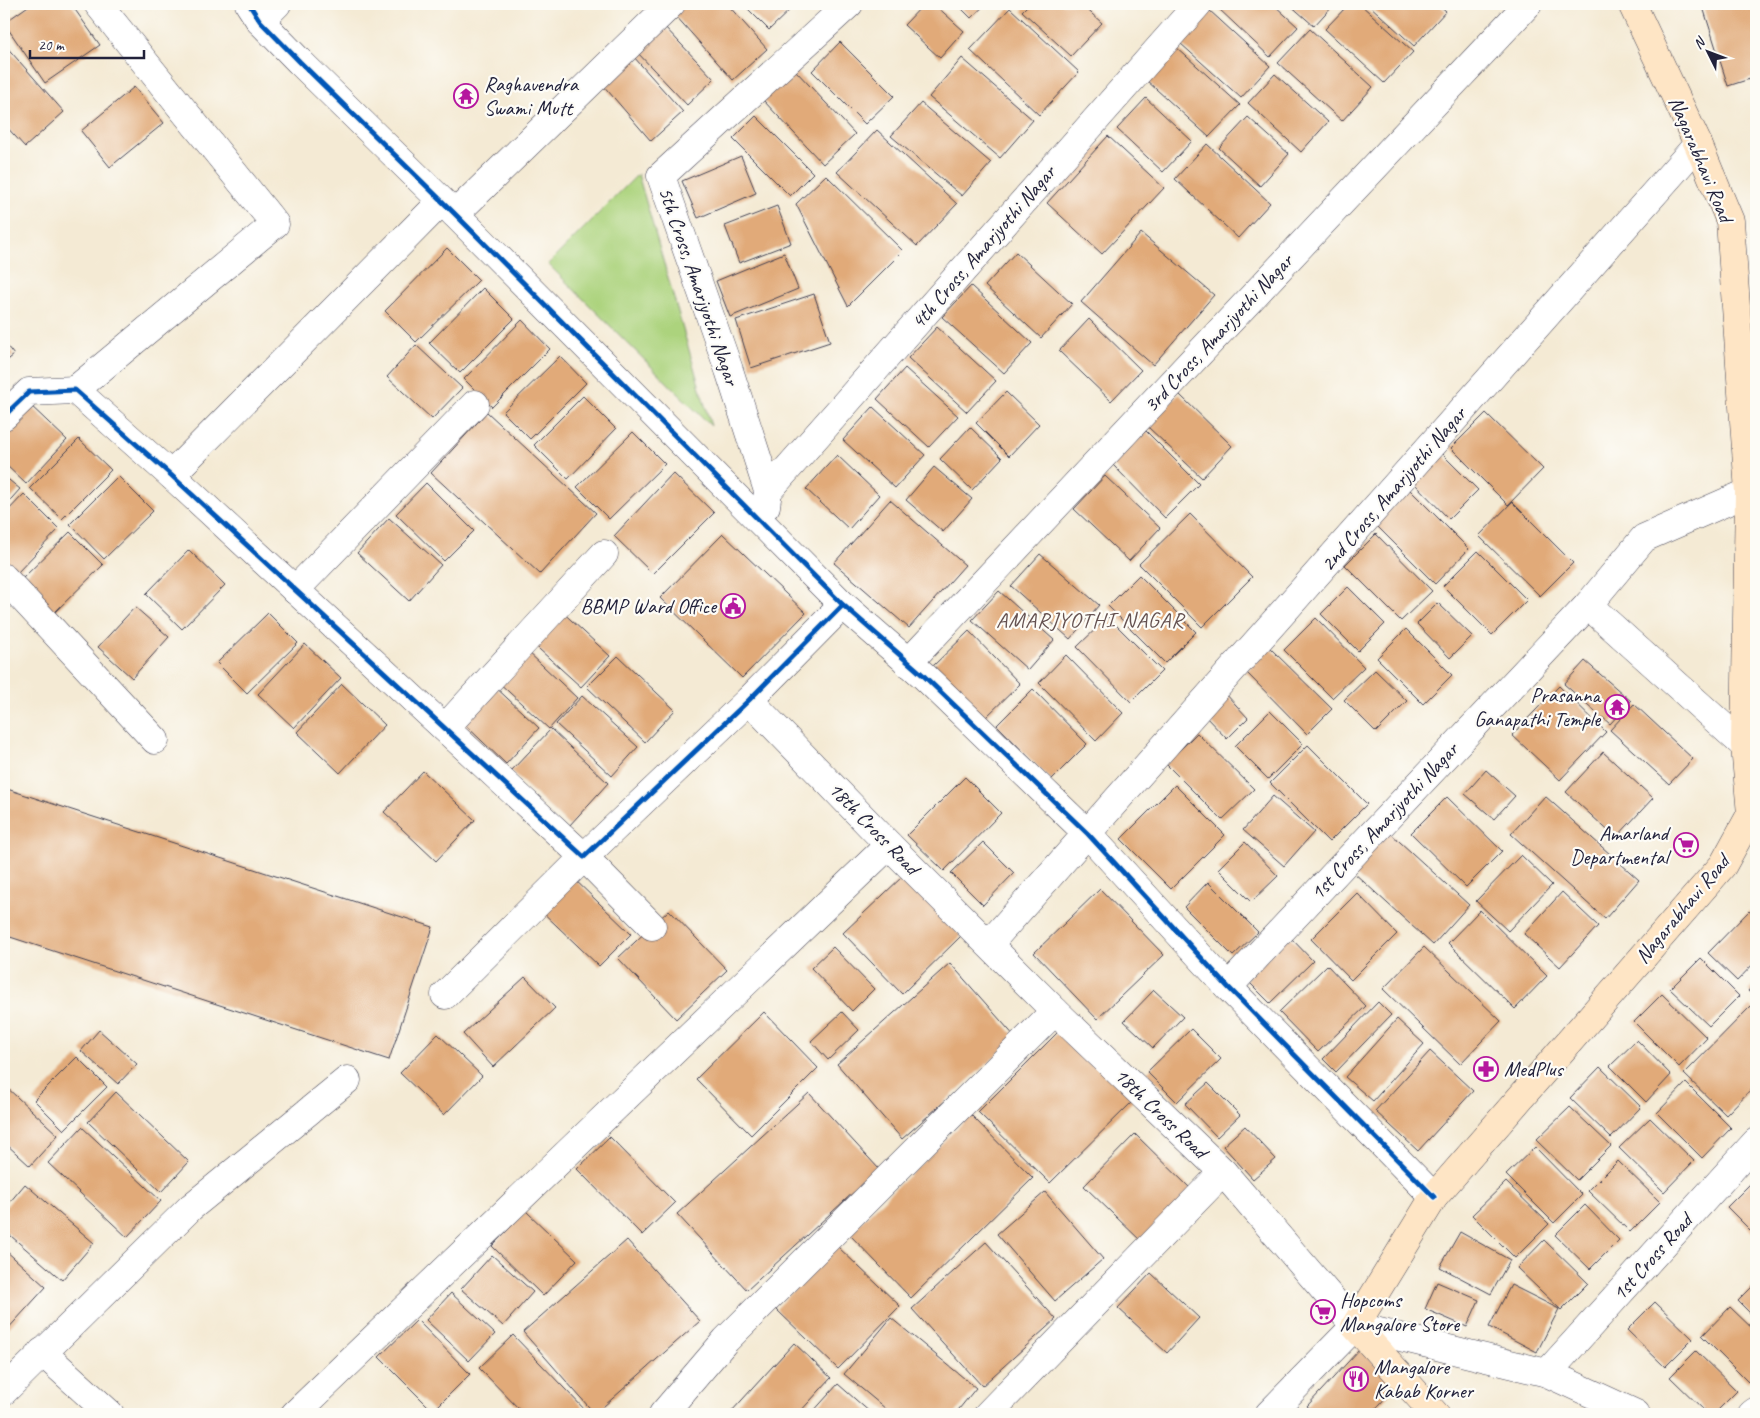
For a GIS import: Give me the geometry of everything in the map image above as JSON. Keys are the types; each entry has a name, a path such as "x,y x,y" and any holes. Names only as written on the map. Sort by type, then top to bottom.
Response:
{"main road":[{"name":"Nagarabhavi Road","path":"1355,1326 1434,1197 1723,865 1755,816 1746,746 1750,416 1730,221 1698,144 1632,4"},
{"path":"1355,1326 1435,1414"}],"street":[{"path":"4,416 29,392 75,390 275,224 98,4"},
{"path":"171,475 448,208 671,4"},
{"name":"5th Cross, Amarjyothi Nagar","path":"762,525 768,491 661,176 849,4"},
{"name":"4th Cross, Amarjyothi Nagar","path":"768,491 1198,4"},
{"name":"3rd Cross, Amarjyothi Nagar","path":"908,663 1528,4"},
{"path":"262,10 448,208 762,525 843,605 908,663 1088,834 1228,987 1434,1197"},
{"name":"2nd Cross, Amarjyothi Nagar","path":"989,944 1698,144"},
{"path":"75,390 171,475 584,857 652,926"},
{"path":"295,590 475,404"},
{"name":"1st Cross, Amarjyothi Nagar","path":"1228,987 1588,604 1644,538 1749,492"},
{"path":"445,728 604,554"},
{"path":"4,578 155,740"},
{"path":"1588,604 1746,746"},
{"path":"445,995 584,857 749,700 843,605"},
{"name":"18th Cross Road","path":"749,700 889,845 1055,1011 1223,1172 1355,1326"},
{"path":"296,1414 889,845"},
{"path":"663,1414 726,1340 1055,1011"},
{"path":"4,1392 42,1352 190,1208 347,1080"},
{"name":"1st Cross Road","path":"1547,1372 1756,1142"},
{"path":"988,1414 1223,1172"},
{"path":"1269,1414 1355,1326 1547,1372 1636,1414"},
{"path":"42,1352 110,1414"},
{"path":"1752,1414 1756,1410"}],"green space":[{"path":"638,174 711,426 548,264"}],"building":[{"path":"31,4 71,4 100,45 45,83 4,23"},
{"path":"687,4 727,4 767,49 733,80 675,15"},
{"path":"743,4 796,4 769,30"},
{"path":"924,4 934,4 964,31 940,58 904,25"},
{"path":"957,4 986,4 971,18"},
{"path":"1029,4 1081,4 1102,23 1071,56 1022,11"},
{"path":"1222,4 1273,4 1298,27 1270,57 1218,8"},
{"path":"1289,4 1334,4 1314,26"},
{"path":"1349,4 1360,4 1413,52 1384,83 1325,29"},
{"path":"1368,4 1438,4 1446,11 1414,46"},
{"path":"1702,4 1756,4 1756,77 1728,86"},
{"path":"1010,8 1079,72 1039,115 970,50"},
{"path":"1209,10 1270,66 1241,98 1180,43"},
{"path":"663,25 714,79 687,105 636,51"},
{"path":"1310,29 1373,87 1342,121 1278,63"},
{"path":"840,42 894,96 865,124 812,71"},
{"path":"4,44 64,112 25,147 4,124"},
{"path":"1176,47 1240,105 1209,137 1146,80"},
{"path":"633,56 683,112 651,141 602,84"},
{"path":"962,58 1033,120 1000,158 929,97"},
{"path":"795,70 855,134 823,164 763,100"},
{"path":"1275,74 1328,122 1301,152 1248,103"},
{"path":"134,87 164,123 110,167 81,131"},
{"path":"1146,98 1192,141 1163,172 1117,129"},
{"path":"921,103 991,163 962,196 891,136"},
{"path":"756,116 813,173 790,196 733,139"},
{"path":"1248,117 1289,154 1260,186 1219,148"},
{"path":"877,130 957,204 917,246 837,172"},
{"path":"1108,136 1164,188 1102,254 1047,203"},
{"path":"1207,144 1270,203 1238,238 1175,179"},
{"path":"741,156 756,193 698,218 682,181"},
{"path":"826,175 903,251 848,306 796,204"},
{"path":"777,206 791,243 739,263 725,226"},
{"path":"1141,233 1214,295 1153,365 1081,302"},
{"path":"447,248 479,280 416,342 385,311"},
{"path":"1016,252 1072,304 1041,338 985,286"},
{"path":"784,253 798,289 730,317 716,281"},
{"path":"971,286 1032,343 1004,373 942,317"},
{"path":"483,288 514,319 460,373 429,343"},
{"path":"814,294 830,342 751,368 736,320"},
{"path":"1089,319 1141,370 1111,401 1059,351"},
{"path":"522,320 550,349 492,407 464,379"},
{"path":"937,327 996,381 967,412 908,358"},
{"path":"4,342 14,355 4,363"},
{"path":"416,345 462,388 432,419 387,377"},
{"path":"560,356 586,383 530,439 503,412"},
{"path":"905,368 958,416 929,447 877,399"},
{"path":"1006,392 1039,424 1009,456 976,423"},
{"path":"1179,394 1232,446 1202,478 1148,427"},
{"path":"583,396 616,429 568,479 534,445"},
{"path":"28,403 67,440 26,484 4,463 4,429"},
{"path":"873,407 925,455 895,488 843,440"},
{"path":"487,412 596,513 540,574 431,473"},
{"path":"1486,413 1543,469 1508,505 1451,448"},
{"path":"970,427 1002,458 972,490 940,459"},
{"path":"1146,431 1199,484 1165,518 1112,464"},
{"path":"633,432 665,464 609,519 577,487"},
{"path":"79,439 111,470 62,519 30,488"},
{"path":"1441,453 1478,490 1449,519 1413,482"},
{"path":"837,455 879,495 849,529 806,489"},
{"path":"934,467 972,499 943,532 906,500"},
{"path":"673,473 714,513 653,574 614,536"},
{"path":"4,476 20,489 4,507"},
{"path":"118,476 153,511 104,559 70,524"},
{"path":"1105,476 1160,528 1129,561 1074,509"},
{"path":"426,483 474,531 444,561 396,514"},
{"path":"1410,490 1469,549 1435,584 1375,524"},
{"path":"24,494 59,529 16,574 4,562 4,515"},
{"path":"890,500 965,565 909,628 834,563"},
{"path":"1512,502 1573,563 1540,596 1479,536"},
{"path":"1190,514 1252,577 1202,627 1139,564"},
{"path":"389,518 441,565 409,601 357,553"},
{"path":"70,532 103,565 54,613 21,580"},
{"name":"BBMP Ward Office","path":"723,534 806,613 742,678 660,598"},
{"path":"1376,534 1432,591 1401,621 1345,565"},
{"path":"189,550 225,585 182,629 146,594"},
{"path":"1478,551 1527,600 1492,635 1443,586"},
{"path":"1040,554 1099,605 1070,639 1011,586"},
{"path":"1139,575 1196,632 1165,663 1108,606"},
{"path":"1348,587 1385,624 1358,651 1321,614"},
{"path":"999,591 1054,640 1028,670 972,620"},
{"path":"1438,603 1472,636 1450,658 1417,624"},
{"path":"135,607 169,637 132,678 98,647"},
{"path":"558,608 610,656 581,687 529,640"},
{"path":"268,613 298,643 247,693 217,663"},
{"path":"1108,617 1162,671 1131,702 1077,647"},
{"path":"1316,618 1364,667 1332,698 1284,650"},
{"path":"1406,629 1452,675 1423,704 1377,658"},
{"path":"969,631 1020,684 983,720 932,667"},
{"path":"305,644 341,678 294,728 258,694"},
{"path":"1270,648 1332,709 1307,734 1246,672"},
{"path":"525,649 577,698 549,729 496,680"},
{"path":"1066,655 1123,713 1096,741 1039,683"},
{"path":"618,656 675,710 645,742 587,687"},
{"path":"1585,661 1631,701 1610,724 1564,684"},
{"path":"1375,670 1407,701 1376,732 1344,700"},
{"path":"491,683 539,728 506,764 458,718"},
{"path":"342,684 385,725 340,773 297,732"},
{"path":"1559,686 1606,732 1560,780 1512,735"},
{"path":"1033,689 1087,744 1051,780 997,725"},
{"path":"1224,692 1248,718 1227,739 1202,713"},
{"path":"582,696 638,747 612,776 556,724"},
{"path":"1634,704 1693,759 1669,784 1610,730"},
{"path":"1270,711 1303,744 1268,779 1235,746"},
{"path":"551,729 608,783 569,826 511,771"},
{"path":"1197,733 1254,789 1222,820 1166,764"},
{"path":"1308,745 1367,804 1329,842 1270,783"},
{"path":"1603,752 1653,798 1616,838 1566,792"},
{"path":"1486,770 1515,796 1494,819 1465,794"},
{"path":"423,771 475,820 436,861 384,812"},
{"path":"965,777 1001,813 944,871 907,835"},
{"path":"1175,785 1225,835 1171,889 1121,839"},
{"path":"4,788 433,927 389,1060 4,935"},
{"path":"1273,796 1314,832 1284,866 1243,830"},
{"path":"1545,796 1639,880 1605,919 1511,834"},
{"path":"1447,797 1502,851 1466,887 1411,833"},
{"path":"1389,832 1469,905 1433,945 1353,872"},
{"path":"983,842 1014,873 983,905 951,873"},
{"path":"1245,842 1278,876 1251,902 1218,869"},
{"path":"1521,855 1552,885 1508,931 1476,901"},
{"path":"568,873 631,934 599,966 536,906"},
{"path":"903,876 961,936 902,994 843,933"},
{"path":"1208,882 1258,932 1233,956 1184,907"},
{"path":"1100,889 1164,955 1097,1019 1034,953"},
{"path":"1562,892 1598,926 1560,967 1524,934"},
{"path":"1357,893 1397,934 1351,980 1311,939"},
{"path":"669,910 727,970 676,1019 618,958"},
{"path":"1480,910 1547,976 1515,1009 1448,943"},
{"path":"1749,911 1756,918 1756,961 1737,981 1708,953"},
{"path":"1289,936 1313,961 1270,1003 1246,979"},
{"path":"833,947 874,989 852,1011 811,968"},
{"path":"1424,947 1501,1021 1460,1064 1383,989"},
{"path":"1701,958 1739,996 1709,1026 1670,989"},
{"path":"950,963 1016,1038 902,1139 837,1064"},
{"path":"1327,965 1366,1006 1318,1052 1279,1012"},
{"path":"525,977 555,1008 493,1067 463,1034"},
{"path":"1756,982 1756,998 1748,991"},
{"path":"1154,990 1183,1017 1153,1048 1124,1021"},
{"path":"1662,994 1707,1038 1679,1067 1634,1022"},
{"path":"1378,1002 1391,1015 1336,1072 1323,1059"},
{"path":"1751,1006 1756,1011 1756,1084 1726,1115 1684,1074"},
{"path":"764,1012 818,1068 751,1135 696,1079"},
{"path":"842,1012 859,1030 828,1060 811,1041"},
{"path":"1397,1019 1424,1044 1373,1101 1345,1077"},
{"path":"1063,1027 1135,1099 1050,1183 978,1112"},
{"path":"1191,1029 1221,1059 1177,1102 1147,1072"},
{"path":"99,1030 137,1064 118,1084 81,1051"},
{"path":"438,1034 482,1076 444,1115 400,1073"},
{"path":"1637,1040 1671,1075 1646,1102 1610,1066"},
{"path":"1430,1051 1473,1091 1418,1151 1375,1111"},
{"path":"77,1057 107,1087 64,1130 34,1100"},
{"path":"1600,1067 1641,1107 1611,1138 1570,1098"},
{"path":"1208,1083 1240,1115 1217,1137 1185,1104"},
{"path":"1686,1083 1731,1128 1702,1158 1657,1113"},
{"path":"4,1085 58,1135 30,1166 4,1142"},
{"path":"116,1092 189,1162 161,1192 88,1122"},
{"path":"809,1093 879,1169 747,1290 677,1214"},
{"path":"1570,1107 1611,1146 1577,1180 1536,1140"},
{"path":"971,1115 1033,1178 911,1298 849,1234"},
{"path":"1650,1118 1694,1161 1664,1192 1619,1148"},
{"path":"1245,1126 1276,1159 1253,1179 1223,1146"},
{"path":"82,1127 161,1201 127,1237 48,1163"},
{"path":"1135,1134 1193,1191 1143,1243 1084,1186"},
{"path":"610,1137 675,1203 642,1235 577,1169"},
{"path":"1535,1147 1582,1195 1554,1223 1506,1175"},
{"path":"1618,1161 1660,1202 1630,1232 1588,1191"},
{"path":"1753,1181 1756,1184 1756,1236 1727,1207"},
{"path":"1506,1182 1549,1224 1515,1258 1472,1215"},
{"path":"25,1184 94,1243 62,1280 4,1230 4,1209"},
{"path":"1045,1192 1103,1259 1055,1301 997,1234"},
{"path":"1585,1205 1619,1240 1590,1269 1555,1235"},
{"path":"526,1211 577,1260 543,1296 492,1246"},
{"path":"1460,1232 1510,1260 1491,1294 1440,1267"},
{"path":"627,1240 700,1321 595,1414 523,1332"},
{"path":"1544,1240 1588,1283 1561,1310 1517,1268"},
{"path":"986,1242 1056,1319 982,1386 912,1309"},
{"path":"837,1246 900,1306 838,1369 776,1309"},
{"path":"4,1249 46,1287 5,1332 4,1330"},
{"path":"492,1255 533,1292 503,1326 461,1289"},
{"path":"1151,1273 1199,1318 1167,1353 1118,1308"},
{"path":"1437,1282 1479,1300 1467,1327 1425,1309"},
{"path":"1756,1283 1756,1319 1738,1301"},
{"path":"1511,1285 1559,1309 1537,1352 1489,1327"},
{"path":"451,1293 495,1334 469,1361 426,1320"},
{"path":"1655,1302 1693,1339 1665,1367 1627,1330"},
{"path":"1730,1307 1756,1332 1756,1374 1748,1382 1702,1336"},
{"path":"891,1318 976,1388 955,1414 892,1414 844,1374"},
{"path":"417,1320 470,1374 433,1411 379,1357"},
{"path":"513,1335 589,1414 524,1414 479,1368"},
{"path":"794,1343 831,1378 798,1414 733,1414 731,1412"},
{"path":"1360,1349 1398,1384 1371,1414 1316,1414 1307,1406"},
{"path":"1696,1351 1737,1391 1714,1414 1708,1414 1670,1377"},
{"path":"838,1384 872,1414 811,1414"}],"cycle path":[{"path":"249,4 260,21 300,62 455,214 843,605 924,676 1088,834 1228,987 1434,1197"},
{"path":"4,416 29,392 75,390 171,475 584,857 749,700 843,605"}],"place":[{"name":"Raghavendra Swami Mutt","path":"466,96"},
{"name":"BBMP Ward Office","path":"733,606"},
{"name":"Prasanna Ganapathi Temple","path":"1617,707"},
{"name":"Amarland Departmental","path":"1686,845"},
{"name":"MedPlus","path":"1486,1069"},
{"name":"Hopcoms Mangalore Store","path":"1323,1312"},
{"name":"Mangalore Kabab Korner","path":"1356,1379"}],"district":[{"name":"AMARJYOTHI NAGAR","path":"1090,620"}]}
